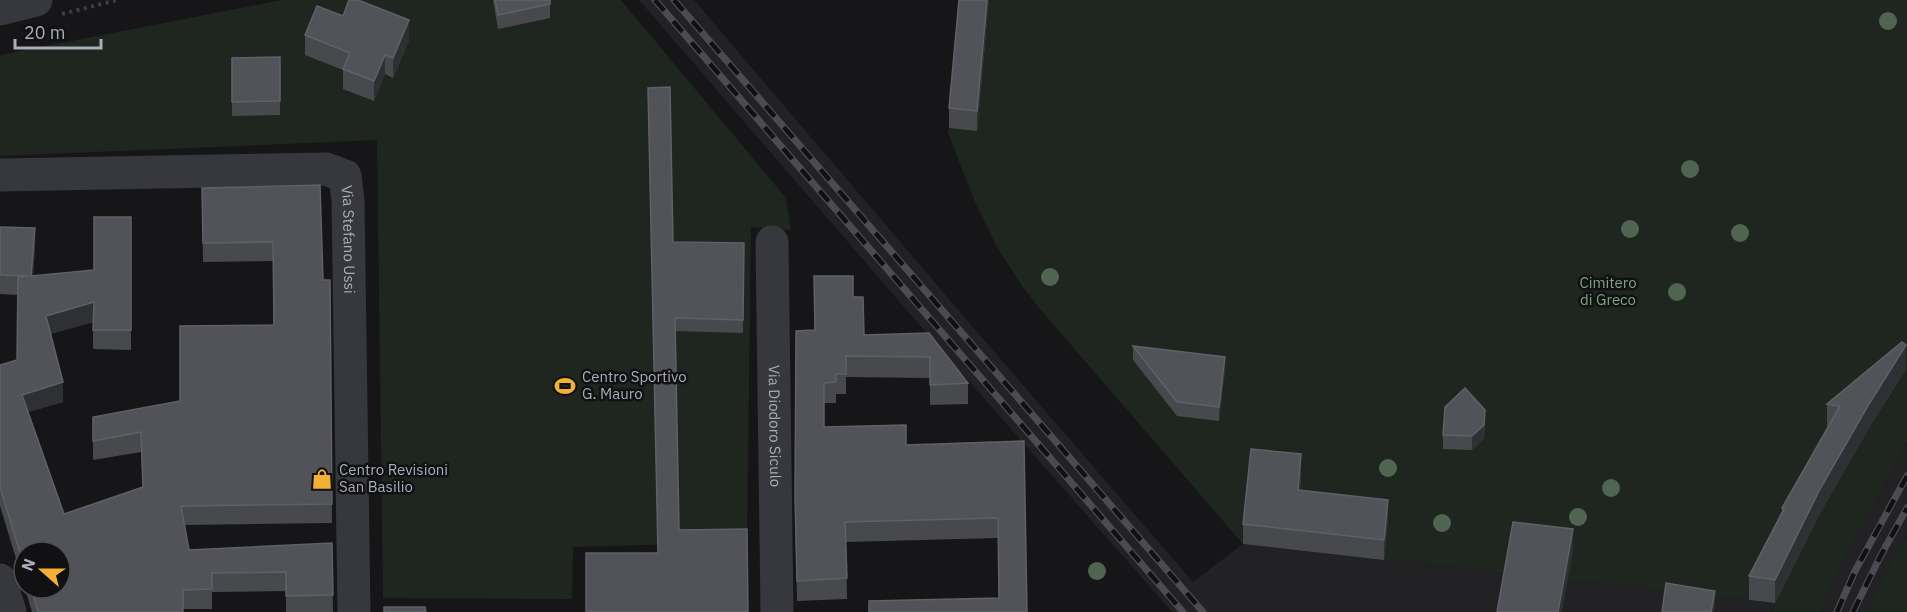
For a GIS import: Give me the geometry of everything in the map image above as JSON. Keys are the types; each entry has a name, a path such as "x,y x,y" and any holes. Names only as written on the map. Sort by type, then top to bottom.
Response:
{"street":[{"path":"0,9 36,0"},
{"name":"Via Stefano Ussi","path":"0,175 326,169 345,176 348,200 354,612"},
{"name":"Via Diodoro Siculo","path":"772,242 777,612"},
{"path":"0,580 10,612"}],"shaded area":[{"path":"639,0 694,0 1193,582 1243,544 1775,603 1772,612 1172,612 930,337"},
{"path":"1907,443 1907,536 1876,590 1867,612 1821,612 1838,572"}],"green space":[{"name":"Centro Sportivo G. Mauro","path":"282,0 621,0 786,198 791,230 751,227 747,542 573,547 572,599 383,598 377,140 0,156 0,55"},
{"name":"Cimitero di Greco","path":"961,0 1907,0 1907,443 1838,572 1821,612 1772,612 1775,603 1243,544 1040,309 998,249 975,202 948,133"},
{"path":"1907,536 1907,612 1867,612 1876,590"}],"building":[{"path":"349,0 358,0 409,20 393,58 385,55 374,81 343,69 350,53 305,35 317,6 343,16"},
{"path":"495,0 550,0 550,4 498,15"},
{"path":"959,0 987,0 977,111 949,108"},
{"path":"280,57 280,101 232,102 232,58"},
{"path":"670,87 673,242 744,243 743,320 675,318 679,530 747,529 748,612 586,612 586,553 658,553 648,88"},
{"path":"320,185 323,280 330,280 332,504 181,506 189,550 332,543 333,595 286,596 286,572 212,573 212,589 183,590 183,612 38,612 34,600 72,600 72,540 16,540 0,487 0,365 17,360 18,277 29,276 0,275 0,227 35,228 31,276 94,270 94,217 131,217 131,330 93,330 94,302 46,316 63,382 22,395 64,514 143,487 141,432 93,441 93,417 180,401 180,326 274,325 273,242 203,243 202,188"},
{"path":"814,276 853,276 853,297 863,297 864,335 929,333 968,383 930,385 930,357 846,356 846,374 836,374 836,382 824,383 824,427 906,425 906,445 1024,441 1027,612 869,612 869,601 999,598 998,518 845,522 847,578 797,581 796,331 815,330"},
{"path":"1902,342 1906,345 1819,491 1775,580 1749,576 1784,509 1782,508 1840,406 1827,404"},
{"path":"1133,346 1225,357 1219,407 1177,402"},
{"path":"1465,388 1485,410 1484,425 1472,436 1443,435 1445,407"},
{"path":"1251,449 1301,454 1298,490 1388,500 1384,540 1243,524"},
{"path":"1513,522 1573,529 1558,612 1497,612"},
{"path":"1666,583 1715,591 1711,612 1662,612"},
{"path":"384,607 425,607 426,612 384,612"}],"railway":[{"path":"655,0 1183,612"},
{"path":"674,0 1203,612"},
{"path":"1837,612 1855,571 1907,476"},
{"path":"1853,612 1907,508"}],"place":[{"name":"Centro Sportivo G. Mauro","path":"565,386"},
{"name":"Centro Revisioni San Basilio","path":"322,479"}]}
